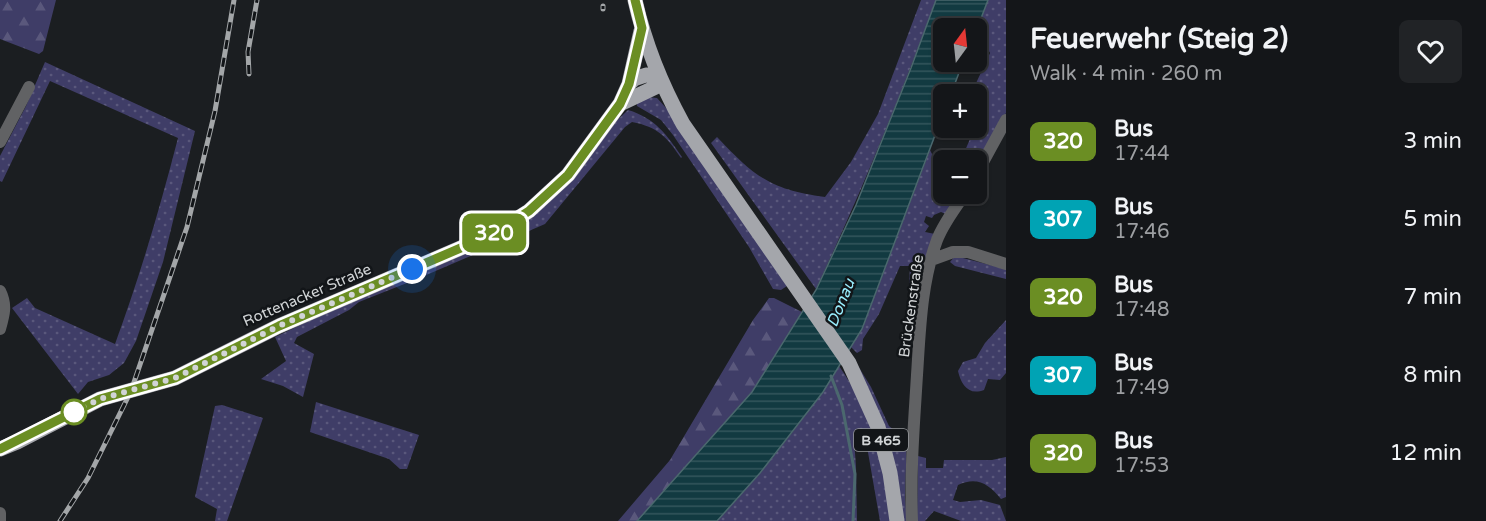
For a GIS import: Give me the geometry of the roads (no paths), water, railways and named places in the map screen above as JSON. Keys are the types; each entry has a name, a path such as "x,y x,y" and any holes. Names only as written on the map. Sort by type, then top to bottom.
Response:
{"main road":[{"name":"B 465","path":"635,1 660,80 696,144 849,363 878,427 890,473 897,521"},
{"name":"Rottenacker Straße","path":"0,449 100,399 175,378 279,326 491,235 529,211 561,182 620,104 629,84 642,28"},
{"path":"629,84 634,79 646,75 660,80"},
{"name":"Rottenacker Straße","path":"620,104 660,80"}],"street":[{"path":"0,142 29,87"},
{"path":"987,155 1006,120"},
{"name":"Brückenstraße","path":"912,521 911,489 921,329 931,260 938,238 959,204"},
{"path":"931,260 952,252 968,252 1006,264"},
{"path":"0,291 5,301 5,312 0,329"},
{"path":"0,513 0,521"}],"water":[{"name":"Donau","path":"936,0 988,0 981,18 933,18 933,72 959,72 955,84 933,84 934,138 862,329 823,392 760,473 717,521 637,521 752,392 816,290 856,205"}],"waterway":[{"path":"831,376 842,405 855,474 853,521"}],"railway":[{"path":"60,521 88,478 131,391 187,227 215,111 234,0"},
{"path":"249,74 248,52 257,0"}]}
